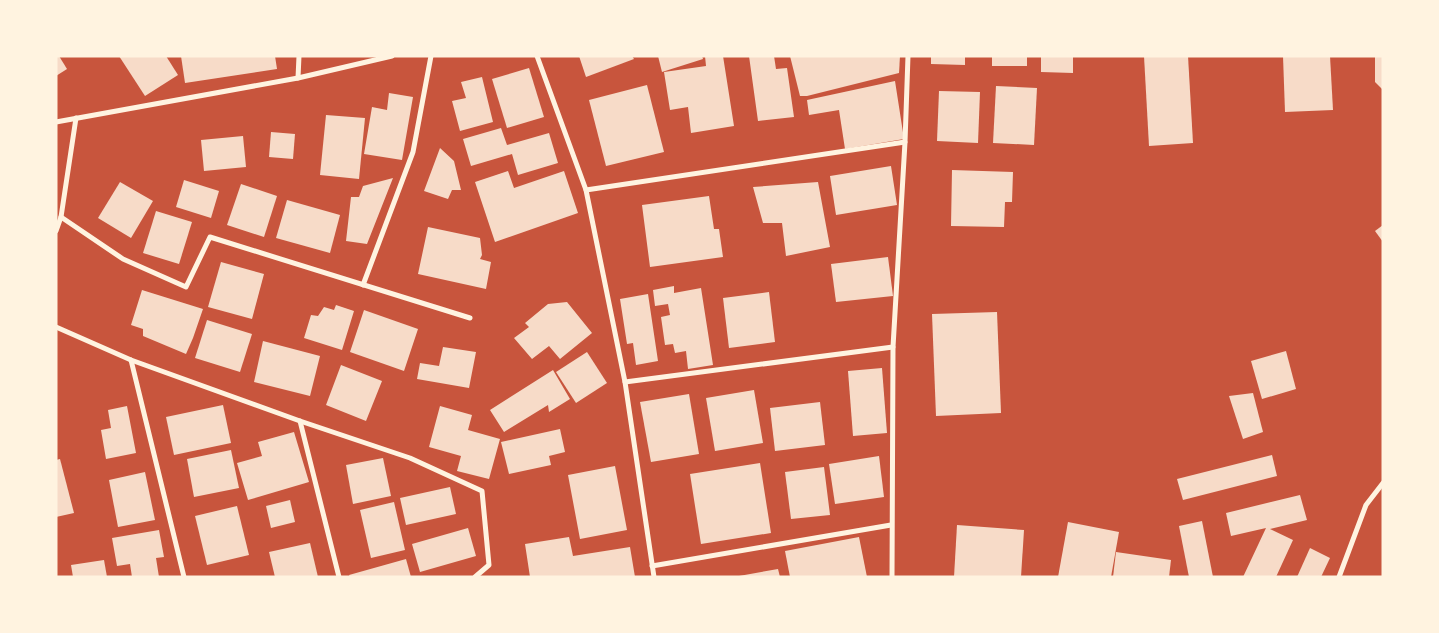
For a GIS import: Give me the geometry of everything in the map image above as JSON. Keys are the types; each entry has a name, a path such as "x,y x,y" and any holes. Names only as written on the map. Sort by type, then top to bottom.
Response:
{"street":[{"path":"298,78 299,56"},
{"path":"56,122 298,78 392,56"},
{"path":"364,285 413,152 431,56"},
{"path":"537,56 586,190 625,382 654,577"},
{"path":"892,577 893,347 908,56"},
{"path":"56,231 61,217 76,118"},
{"path":"586,190 905,142"},
{"path":"61,217 124,259 186,287 210,236 470,318"},
{"path":"56,327 130,360 410,458 482,491 489,565 475,577"},
{"path":"625,382 893,347"},
{"path":"130,360 184,577"},
{"path":"300,421 339,577"},
{"path":"1339,577 1366,505 1383,483"},
{"path":"652,566 891,526"}],"building":[{"path":"56,56 59,56 67,69 56,76"},
{"path":"119,56 166,56 178,75 145,96"},
{"path":"181,56 275,56 277,69 185,83"},
{"path":"579,56 632,56 634,59 586,77"},
{"path":"658,56 702,56 703,59 662,72"},
{"path":"705,56 723,56 734,126 691,133 688,107 670,110 664,72 706,66"},
{"path":"749,56 774,56 776,69 787,68 794,117 758,121"},
{"path":"790,56 900,56 899,73 807,96 800,96"},
{"path":"931,56 965,56 965,65 931,64"},
{"path":"992,56 1027,56 1027,66 992,66"},
{"path":"1041,56 1073,56 1073,73 1041,72"},
{"path":"1144,56 1188,56 1193,143 1149,146"},
{"path":"1283,56 1330,56 1333,110 1285,112"},
{"path":"1375,56 1383,56 1383,90 1375,82"},
{"path":"529,68 544,117 507,128 492,79"},
{"path":"482,77 493,122 460,131 452,101 466,98 461,82"},
{"path":"895,81 904,139 845,149 839,110 809,115 807,100"},
{"path":"647,85 664,152 606,166 589,100"},
{"path":"996,86 1037,88 1034,145 993,143"},
{"path":"939,91 980,92 978,143 937,141"},
{"path":"389,93 413,97 402,160 364,154 372,107 387,110"},
{"path":"326,115 365,118 359,179 320,175"},
{"path":"501,128 507,145 549,133 558,163 518,175 512,154 471,166 463,139"},
{"path":"271,132 295,134 293,159 269,157"},
{"path":"243,136 246,167 204,171 201,140"},
{"path":"440,148 454,161 461,190 452,190 448,199 424,191"},
{"path":"891,166 897,205 836,215 830,176"},
{"path":"952,170 1013,172 1012,202 1005,202 1004,227 951,226"},
{"path":"508,171 514,188 564,171 578,213 495,242 475,182"},
{"path":"393,178 367,244 346,241 351,197 359,197 363,186"},
{"path":"184,180 219,191 211,218 176,207"},
{"path":"120,182 153,201 131,238 98,218"},
{"path":"818,182 830,247 786,256 782,223 763,223 753,187"},
{"path":"241,184 277,196 264,237 227,225"},
{"path":"709,196 714,229 719,229 723,257 650,267 642,205"},
{"path":"287,200 340,215 330,253 276,238"},
{"path":"156,211 192,222 179,264 143,253"},
{"path":"1383,225 1383,242 1375,231"},
{"path":"428,227 480,238 482,255 480,259 491,262 486,289 418,274"},
{"path":"888,257 893,296 836,302 831,264"},
{"path":"221,262 264,274 252,319 208,307"},
{"path":"674,286 674,293 701,288 713,365 688,369 686,351 675,353 673,344 665,345 661,317 670,315 668,304 655,306 653,290"},
{"path":"142,290 203,309 186,354 143,336 143,329 131,325"},
{"path":"769,292 775,342 729,348 723,298"},
{"path":"648,294 658,361 636,365 633,343 627,344 620,299"},
{"path":"567,302 592,333 560,359 549,346 532,359 514,338 529,327 525,323 548,304"},
{"path":"336,305 354,311 342,350 304,338 311,315 318,316 324,307 334,310"},
{"path":"364,310 418,329 404,371 350,352"},
{"path":"997,312 1001,413 936,416 932,314"},
{"path":"207,320 252,334 240,372 195,358"},
{"path":"263,341 320,356 310,396 254,382"},
{"path":"443,347 476,352 469,388 417,379 420,363 439,366"},
{"path":"1286,351 1296,389 1262,399 1251,361"},
{"path":"587,352 607,383 576,403 556,372"},
{"path":"341,365 382,381 366,421 326,405"},
{"path":"882,368 887,433 853,436 848,371"},
{"path":"553,370 570,399 549,412 548,405 504,432 490,410"},
{"path":"754,390 763,443 715,451 706,398"},
{"path":"1253,393 1263,432 1243,439 1229,396"},
{"path":"689,394 699,454 651,462 640,402"},
{"path":"820,402 825,445 775,451 770,408"},
{"path":"223,405 231,443 174,455 166,417"},
{"path":"127,406 136,453 106,459 101,430 111,428 108,410"},
{"path":"440,406 472,415 468,430 500,439 489,479 457,471 461,456 429,447"},
{"path":"560,429 565,452 549,456 551,465 509,474 501,442"},
{"path":"294,432 309,482 248,500 237,463 262,456 258,442"},
{"path":"231,450 239,488 194,497 187,459"},
{"path":"1272,455 1277,476 1183,500 1177,479"},
{"path":"879,456 884,497 835,504 829,464"},
{"path":"383,458 391,496 353,504 346,465"},
{"path":"60,459 74,513 56,517 56,460"},
{"path":"760,463 771,533 701,544 690,474"},
{"path":"615,466 627,530 580,539 568,475"},
{"path":"824,467 830,515 791,519 785,472"},
{"path":"145,472 155,520 118,527 109,480"},
{"path":"450,487 456,514 406,525 400,498"},
{"path":"1300,495 1307,520 1270,529 1293,540 1276,577 1243,577 1266,528 1231,536 1226,513"},
{"path":"290,500 295,522 271,528 266,506"},
{"path":"394,502 405,550 371,558 360,510"},
{"path":"237,506 249,555 207,565 195,516"},
{"path":"1202,521 1213,577 1189,577 1179,526"},
{"path":"1068,522 1119,532 1111,577 1058,577"},
{"path":"957,525 1024,530 1021,577 954,577"},
{"path":"468,528 476,556 420,572 412,544"},
{"path":"159,530 164,557 156,558 159,577 132,577 130,564 117,566 112,538"},
{"path":"569,537 573,556 630,547 635,577 530,577 525,544"},
{"path":"859,537 867,577 790,577 785,551"},
{"path":"310,543 318,577 275,577 269,552"},
{"path":"1310,548 1330,558 1321,577 1297,577"},
{"path":"1116,552 1171,560 1169,577 1113,577"},
{"path":"406,559 411,577 350,577 349,575"},
{"path":"104,560 107,577 73,577 71,565"},
{"path":"778,569 780,577 739,577 739,576"}]}
